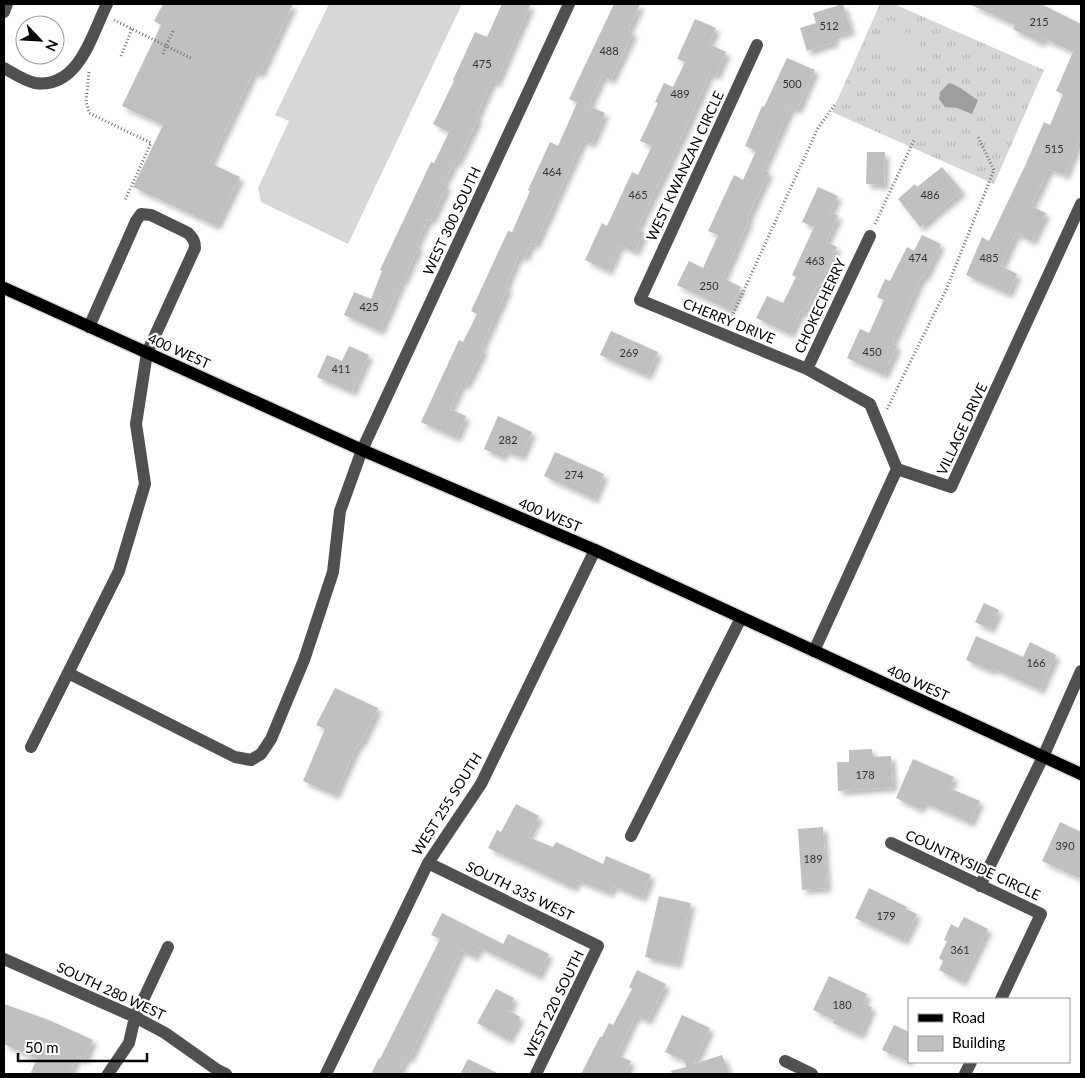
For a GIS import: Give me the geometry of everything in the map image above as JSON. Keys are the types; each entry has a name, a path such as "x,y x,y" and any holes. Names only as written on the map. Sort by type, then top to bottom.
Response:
{"main road":[{"name":"400 WEST","path":"4,288 362,450 595,550 1081,774"}],"street":[{"path":"4,12 8,4"},
{"path":"4,68 34,83 48,83 62,79 72,71 81,59 106,4"},
{"name":"WEST 300 SOUTH","path":"68,673 236,757 251,760 261,754 271,739 310,643 333,572 340,512 362,450 569,4"},
{"name":"WEST KWANZAN CIRCLE","path":"640,300 758,45"},
{"name":"VILLAGE DRIVE","path":"897,469 952,487 1081,204"},
{"path":"31,748 118,571 145,484 136,424 148,353 195,248 195,242 188,233 151,215 141,214 136,220 88,327"},
{"name":"CHOKECHERRY","path":"870,236 807,369 870,404 897,469"},
{"name":"CHERRY DRIVE","path":"640,300 807,369"},
{"path":"814,651 897,469"},
{"name":"WEST 255 SOUTH","path":"326,1074 428,862 481,784 595,550"},
{"path":"632,836 741,618"},
{"path":"980,886 1043,757 1081,671"},
{"name":"COUNTRYSIDE CIRCLE","path":"891,843 1042,914 1000,998"},
{"name":"SOUTH 335 WEST","path":"428,862 598,946"},
{"name":"WEST 220 SOUTH","path":"536,1074 598,946"},
{"path":"108,1074 129,1043 135,1017 168,947"},
{"name":"SOUTH 280 WEST","path":"4,959 135,1017 165,1033 226,1074"},
{"path":"785,1061 812,1074"}],"path":[{"path":"114,20 192,58"},
{"path":"121,56 132,29"},
{"path":"163,54 174,31"},
{"path":"90,72 86,102 88,113 151,142 125,200"},
{"path":"724,335 818,128 836,103"},
{"path":"879,425 946,290 994,170 977,135"},
{"path":"870,236 914,140"}],"green space":[{"path":"329,4 462,4 348,244 261,202 258,188 289,121 275,115"},
{"path":"880,4 894,4 1044,70 994,184 832,112"},
{"path":"893,26 922,39 909,67 880,54"}],"shaded area":[{"path":"949,83 978,100 972,114 957,108 945,107 939,99 940,92"}],"building":[{"path":"163,4 293,4 260,74 254,71 210,163 240,177 216,226 133,187 163,125 122,106 161,25 154,21"},
{"path":"502,4 531,4 496,83 492,81 476,117 478,119 457,162 455,161 443,184 447,186 431,221 428,219 416,245 419,247 380,331 344,315 354,292 371,299 382,271 380,270 431,162 434,163 449,132 433,124 475,32 487,37"},
{"path":"614,4 640,4 628,31 633,33 611,80 602,76 589,106 605,113 591,144 583,140 535,245 531,243 525,258 519,255 505,287 508,288 481,348 484,349 466,385 462,383 450,409 466,416 456,438 421,422 459,340 463,342 477,314 471,311 508,231 512,232 530,191 528,190 550,142 558,146 577,103 569,99"},
{"path":"843,4 851,31 833,36 835,42 807,51 800,28 816,23 813,13"},
{"path":"969,4 1041,4 1081,24 1081,136 1065,175 1049,169 1031,206 1046,213 1032,241 1016,233 1001,266 1017,274 1008,294 966,275 982,237 989,241 1044,122 1050,125 1063,94 1056,91 1073,52 1043,38 1041,43 1013,29 1015,25"},
{"path":"695,19 716,28 709,44 726,52 716,76 710,73 637,229 644,232 635,252 620,245 608,271 585,260 602,223 607,226 632,172 638,175 652,146 640,141 658,103 655,102 664,83 673,87 685,62 677,59"},
{"path":"787,58 815,70 797,110 791,107 763,169 769,172 723,278 741,287 729,310 677,285 689,261 703,268 718,235 708,231 734,175 743,180 756,151 745,146 762,106 764,107"},
{"path":"867,152 885,152 884,185 866,184"},
{"path":"942,167 962,191 920,227 898,199 915,184 917,187"},
{"path":"818,187 838,196 830,212 838,216 826,242 837,247 819,287 817,286 804,313 801,311 790,334 756,318 767,296 783,303 796,277 792,275 814,227 802,222"},
{"path":"922,235 941,244 924,278 922,276 892,343 897,346 884,375 847,358 860,329 869,333 884,300 877,297 885,279 890,281 907,247 914,251"},
{"path":"611,331 658,352 647,376 600,355"},
{"path":"349,346 369,355 352,392 317,377 327,355 342,361"},
{"path":"498,416 532,432 521,457 505,450 502,457 484,449"},
{"path":"555,452 604,474 594,499 544,476"},
{"path":"984,603 999,610 990,629 975,622"},
{"path":"976,636 1023,657 1030,642 1056,655 1040,690 992,668 991,671 966,660"},
{"path":"335,688 378,708 360,745 358,744 335,795 303,781 325,729 316,725"},
{"path":"872,749 873,757 891,756 893,787 838,791 837,762 849,762 849,750"},
{"path":"913,759 954,777 949,788 980,801 970,823 923,802 920,809 896,798"},
{"path":"516,804 539,816 528,837 553,847 556,842 603,864 606,856 651,875 642,898 613,886 609,893 577,880 573,888 488,848 497,830 501,832"},
{"path":"1060,822 1081,832 1081,879 1042,861"},
{"path":"823,827 827,888 802,890 798,829"},
{"path":"869,888 917,914 904,941 855,918"},
{"path":"659,896 691,903 677,964 645,957"},
{"path":"442,913 503,944 508,934 549,954 538,976 479,947 474,957 461,950 409,1059 406,1057 398,1074 371,1074 440,939 431,935"},
{"path":"964,917 988,929 962,982 939,970 943,961 939,958 947,941 944,940 951,924 958,928"},
{"path":"637,970 666,984 647,1021 636,1015 617,1055 631,1061 625,1074 581,1074 609,1023 613,1025 632,989 629,987"},
{"path":"829,976 867,994 863,1003 872,1007 860,1035 833,1023 834,1020 813,1010"},
{"path":"496,989 514,998 508,1010 520,1017 508,1040 477,1023"},
{"path":"4,1004 49,1020 93,1040 84,1060 77,1057 69,1074 30,1074 37,1059 4,1044"},
{"path":"682,1015 710,1028 694,1064 722,1055 729,1074 672,1074 671,1071 686,1067 685,1061 665,1052"},
{"path":"894,1025 908,1032 908,1062 882,1050"},
{"path":"468,1059 499,1074 460,1074"}]}
